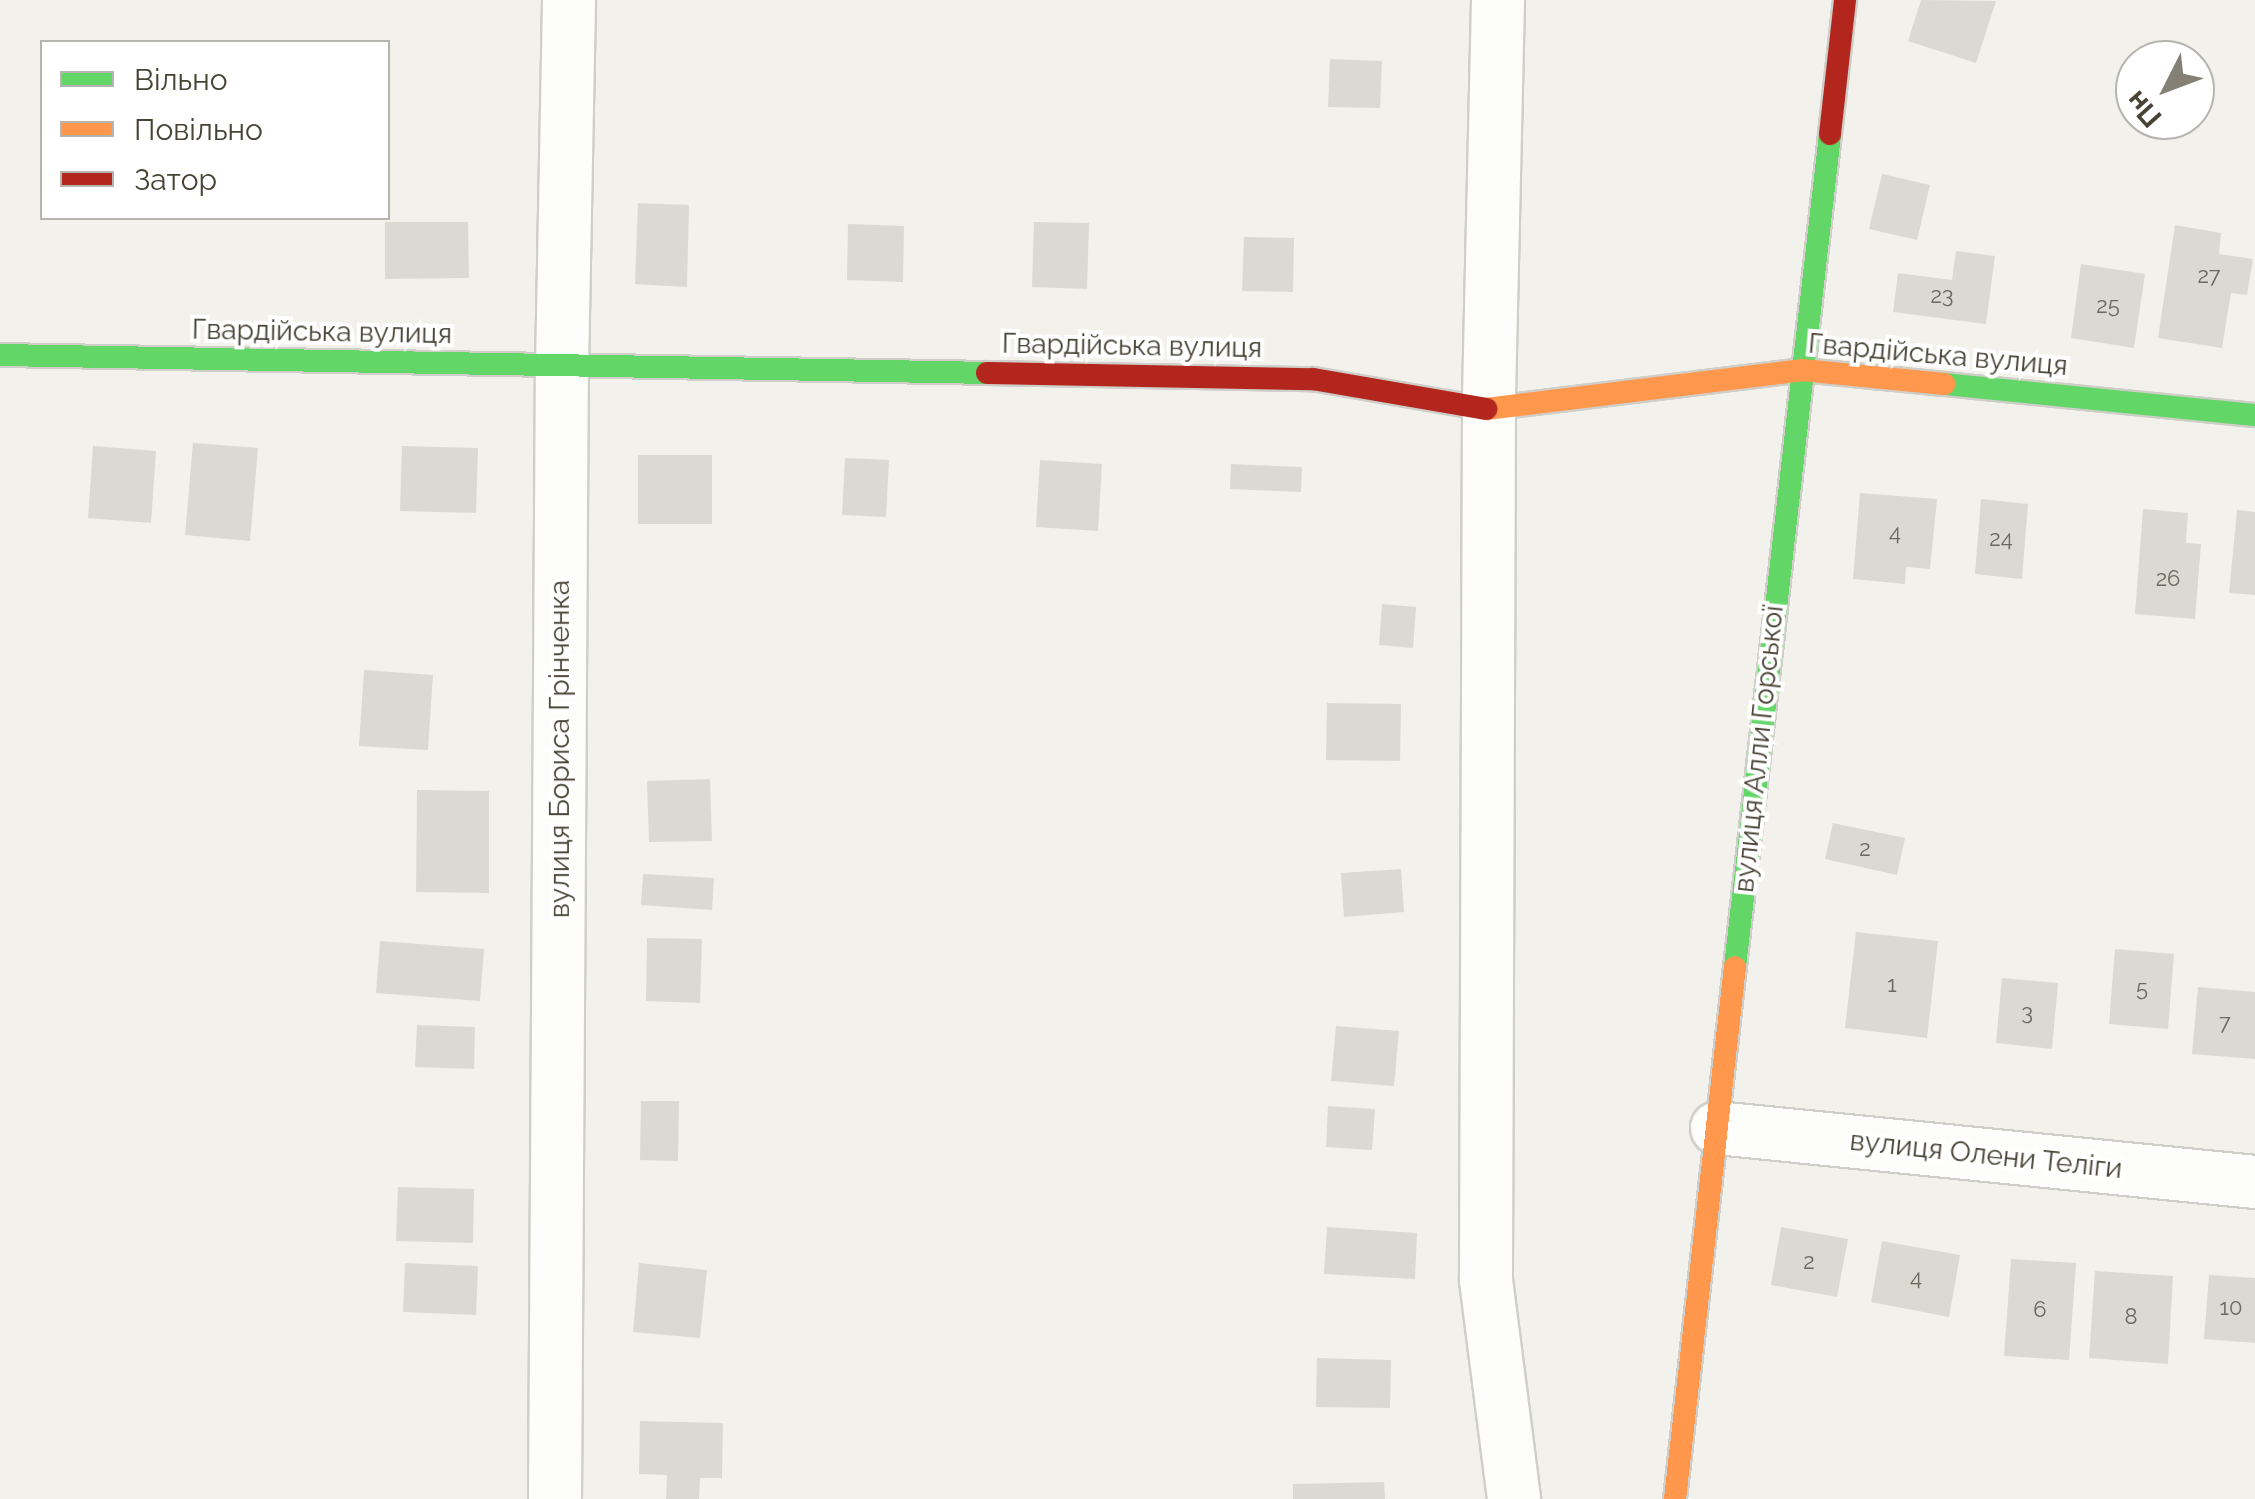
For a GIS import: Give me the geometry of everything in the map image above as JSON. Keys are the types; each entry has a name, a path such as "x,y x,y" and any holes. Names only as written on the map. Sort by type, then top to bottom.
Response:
{"street":[{"name":"вулиця Бориса Грінченка","path":"556,1499 562,368 569,0"},
{"path":"1498,0 1489,410 1486,1280 1514,1499"},
{"name":"вулиця Алли Горської","path":"1675,1499 1845,0"},
{"name":"Гвардійська вулиця","path":"0,355 1313,379 1489,410 1802,370 2255,415"},
{"name":"вулиця Олени Теліги","path":"1716,1128 2255,1182"}],"building":[{"path":"1921,0 1996,1 1976,63 1908,41"},
{"path":"1330,59 1382,61 1380,108 1328,107"},
{"path":"1882,174 1930,185 1917,240 1869,229"},
{"path":"638,203 689,205 687,287 635,284"},
{"path":"385,222 468,222 469,278 385,279"},
{"path":"1034,222 1089,223 1087,289 1032,287"},
{"path":"848,224 904,226 903,282 847,280"},
{"path":"2175,225 2221,233 2219,254 2253,259 2247,295 2231,293 2222,348 2158,338"},
{"path":"1244,237 1294,238 1293,292 1242,291"},
{"path":"1956,251 1995,256 1986,324 1893,312 1898,273 1952,280"},
{"path":"2081,264 2145,274 2134,348 2071,338"},
{"path":"193,443 258,448 250,541 185,535"},
{"path":"93,446 156,451 151,523 88,518"},
{"path":"402,446 478,448 476,513 400,511"},
{"path":"638,455 712,455 712,524 638,524"},
{"path":"845,458 889,460 886,517 842,515"},
{"path":"1040,460 1102,464 1098,531 1036,527"},
{"path":"1231,464 1302,467 1301,492 1230,489"},
{"path":"1860,493 1937,499 1930,569 1906,567 1905,584 1853,579"},
{"path":"1981,499 2028,504 2022,579 1975,574"},
{"path":"2143,509 2188,513 2186,543 2201,544 2195,619 2135,614"},
{"path":"2237,510 2255,512 2255,595 2229,593"},
{"path":"1382,604 1416,607 1413,648 1379,645"},
{"path":"364,670 433,675 428,750 359,746"},
{"path":"1327,703 1401,704 1400,761 1326,760"},
{"path":"710,779 712,841 649,842 647,781"},
{"path":"417,790 489,791 489,893 416,892"},
{"path":"1833,823 1905,838 1897,875 1825,859"},
{"path":"1401,869 1404,912 1344,917 1341,873"},
{"path":"643,874 714,878 712,910 641,905"},
{"path":"1856,932 1938,941 1927,1038 1845,1028"},
{"path":"647,938 702,939 700,1003 646,1001"},
{"path":"380,941 484,949 480,1001 376,993"},
{"path":"2115,949 2174,954 2168,1029 2109,1024"},
{"path":"2002,978 2058,983 2052,1049 1996,1043"},
{"path":"2198,987 2255,992 2255,1059 2192,1054"},
{"path":"417,1025 475,1027 474,1069 415,1067"},
{"path":"1336,1026 1399,1031 1394,1086 1331,1081"},
{"path":"641,1101 679,1101 678,1161 640,1160"},
{"path":"1328,1106 1375,1109 1372,1150 1326,1147"},
{"path":"398,1187 474,1189 473,1243 396,1241"},
{"path":"1327,1227 1417,1233 1415,1279 1324,1274"},
{"path":"1781,1227 1848,1239 1837,1297 1771,1285"},
{"path":"1882,1241 1960,1255 1949,1317 1871,1302"},
{"path":"2011,1259 2076,1263 2069,1360 2004,1356"},
{"path":"405,1263 478,1266 476,1315 403,1312"},
{"path":"639,1263 707,1270 700,1338 633,1332"},
{"path":"2095,1271 2173,1276 2168,1364 2089,1358"},
{"path":"2209,1275 2255,1278 2255,1343 2204,1339"},
{"path":"1317,1358 1391,1360 1390,1408 1316,1407"},
{"path":"640,1421 723,1423 722,1478 700,1478 699,1499 666,1499 667,1475 639,1474"},
{"path":"1384,1482 1385,1499 1293,1499 1293,1484"}],"traffic: fast":[{"path":"1735,967 1830,134"},
{"path":"0,355 987,373"},
{"path":"1944,384 2255,415"}],"traffic: slow":[{"path":"1486,409 1802,370 1944,384"},
{"path":"1675,1499 1735,967"}],"traffic: jam":[{"path":"1830,134 1845,0"},
{"path":"987,373 1313,379 1486,409"}]}
